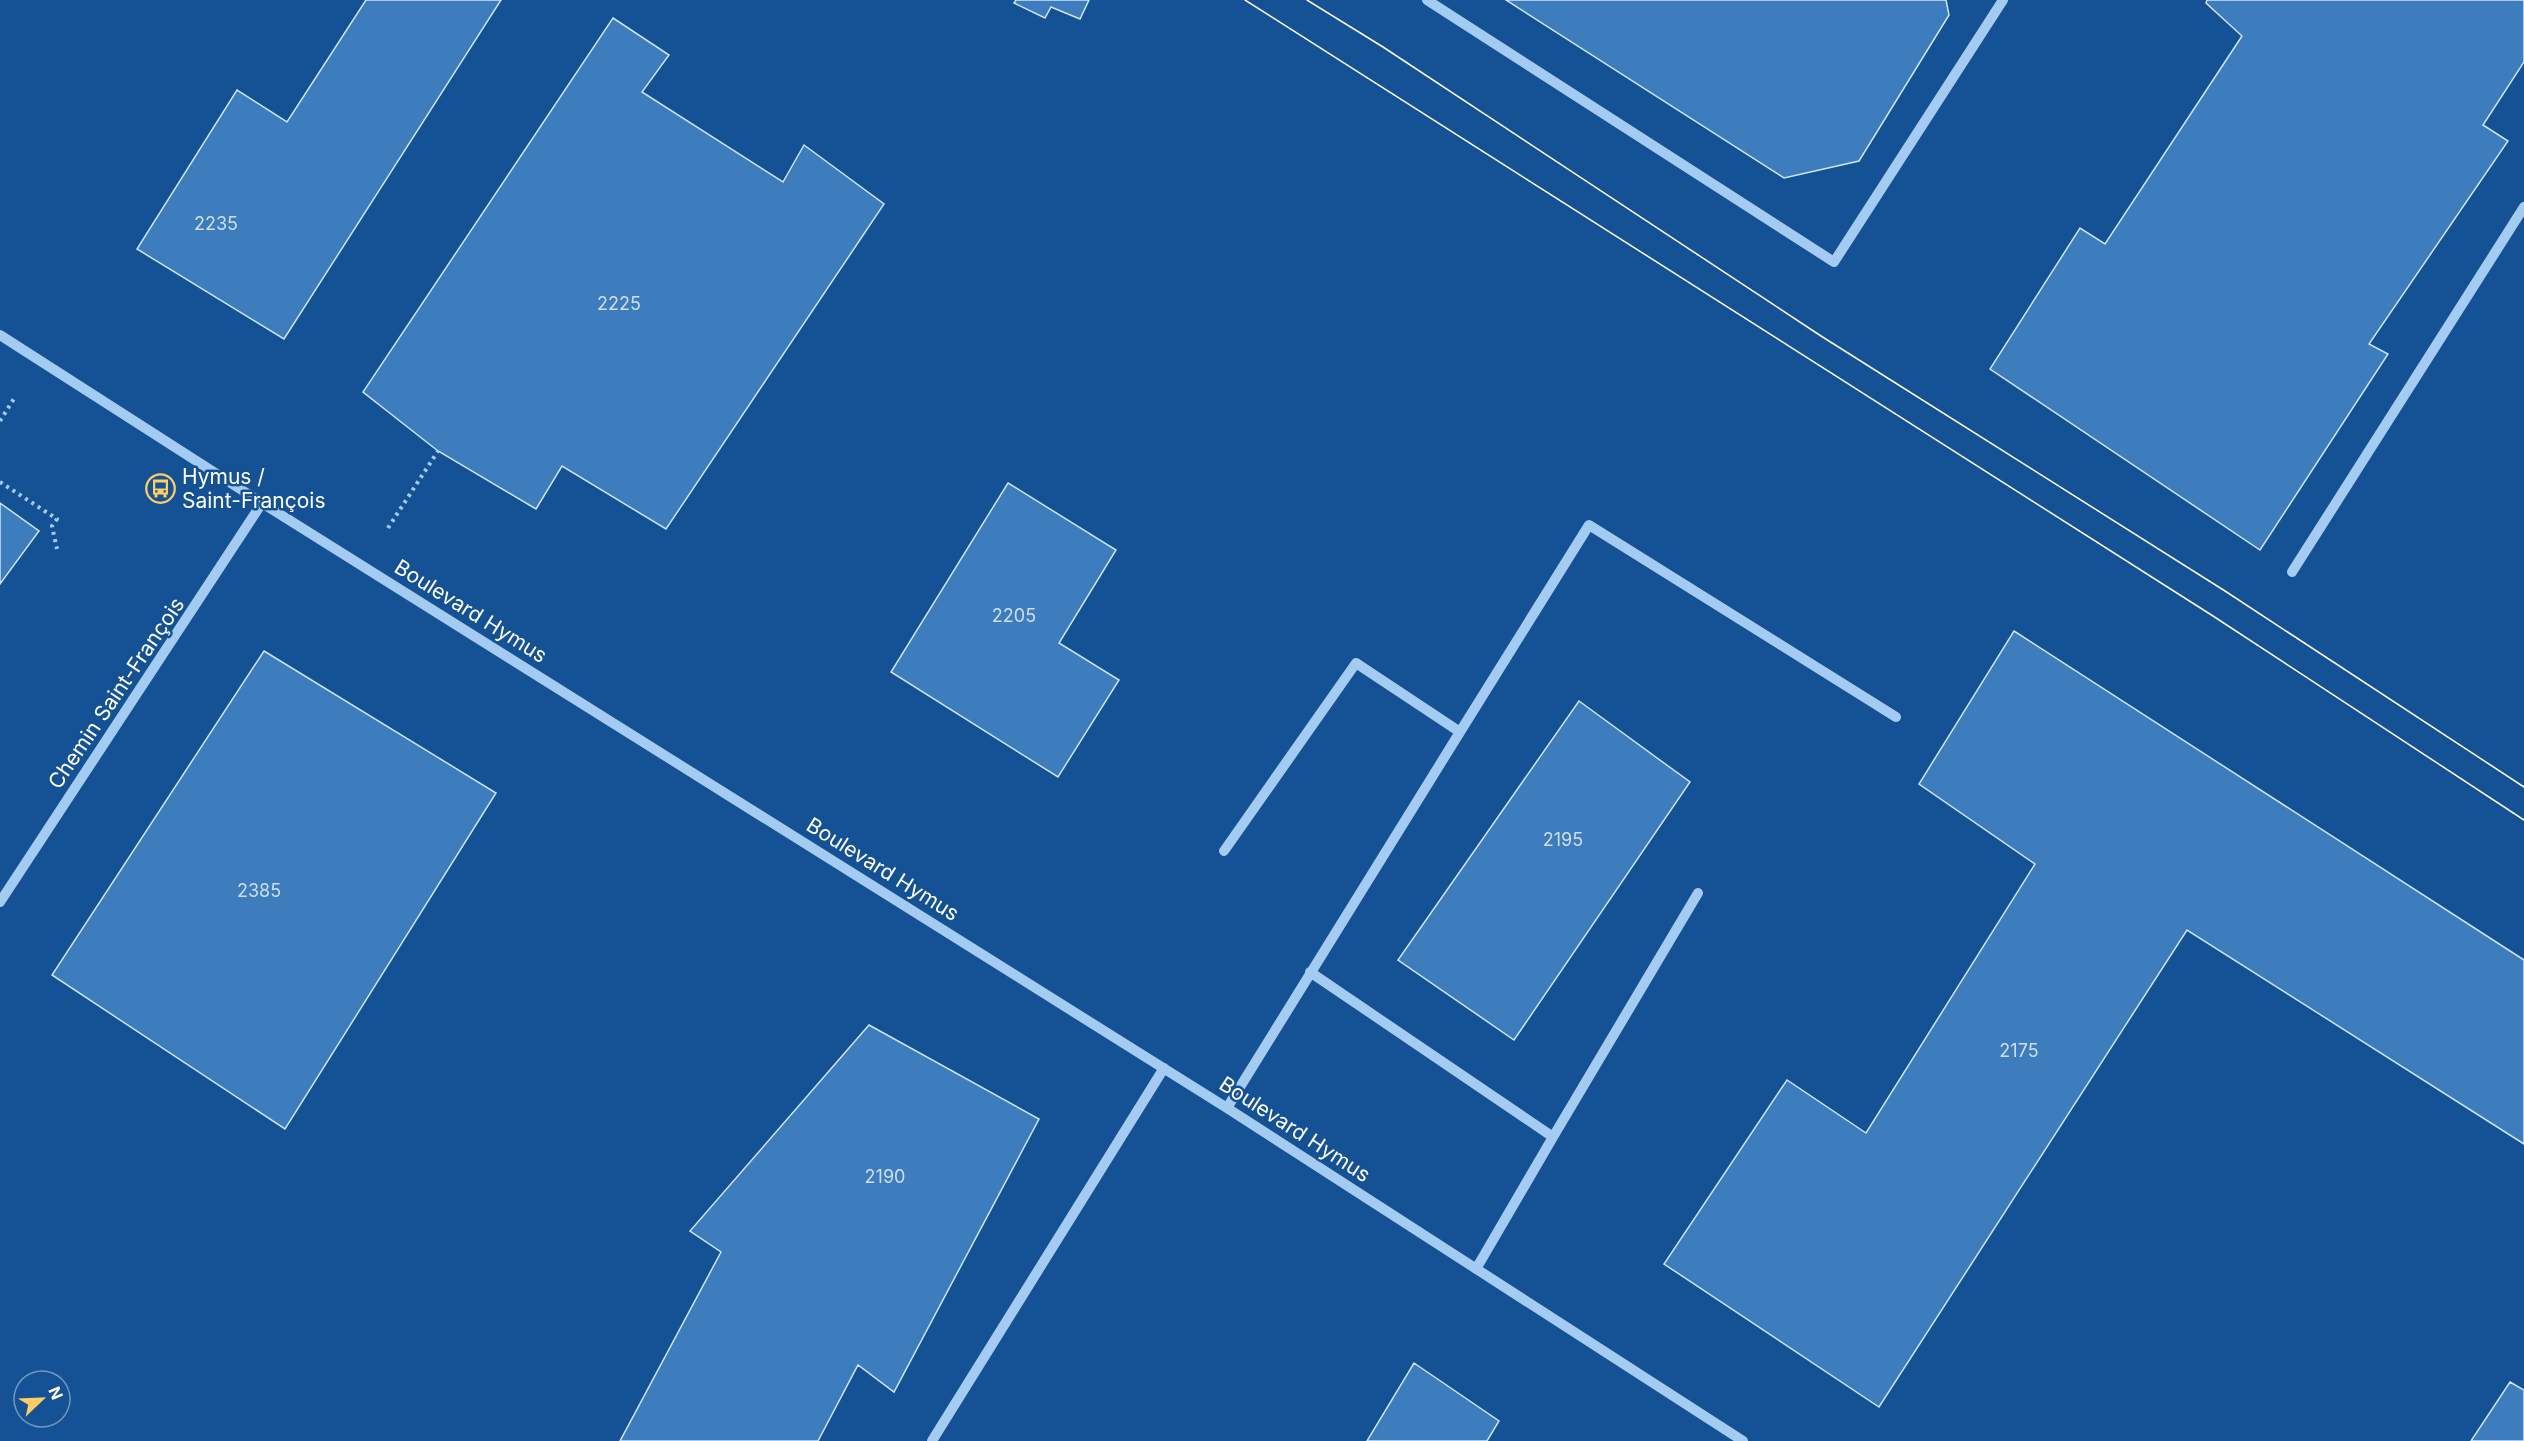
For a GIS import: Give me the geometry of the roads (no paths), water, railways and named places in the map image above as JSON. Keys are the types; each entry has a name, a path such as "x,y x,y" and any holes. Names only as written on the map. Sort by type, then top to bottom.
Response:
{"street":[{"path":"1427,0 1834,262 2003,0"},
{"path":"2292,572 2524,207"},
{"name":"Boulevard Hymus","path":"0,335 262,503 1164,1068 1743,1441"},
{"name":"Chemin Saint-François","path":"0,902 262,503"},
{"path":"1227,1108 1590,525 1896,717"},
{"path":"1224,851 1356,663 1460,732"},
{"path":"1476,1269 1698,893"},
{"path":"1310,972 1553,1137"},
{"path":"932,1441 1164,1068"}],"tram line":[{"path":"1245,0 2213,616 2524,820"},
{"path":"1307,0 1383,47 1821,336 2225,591 2524,787"}],"place":[{"name":"Hymus / Saint-François","path":"161,488"}]}
